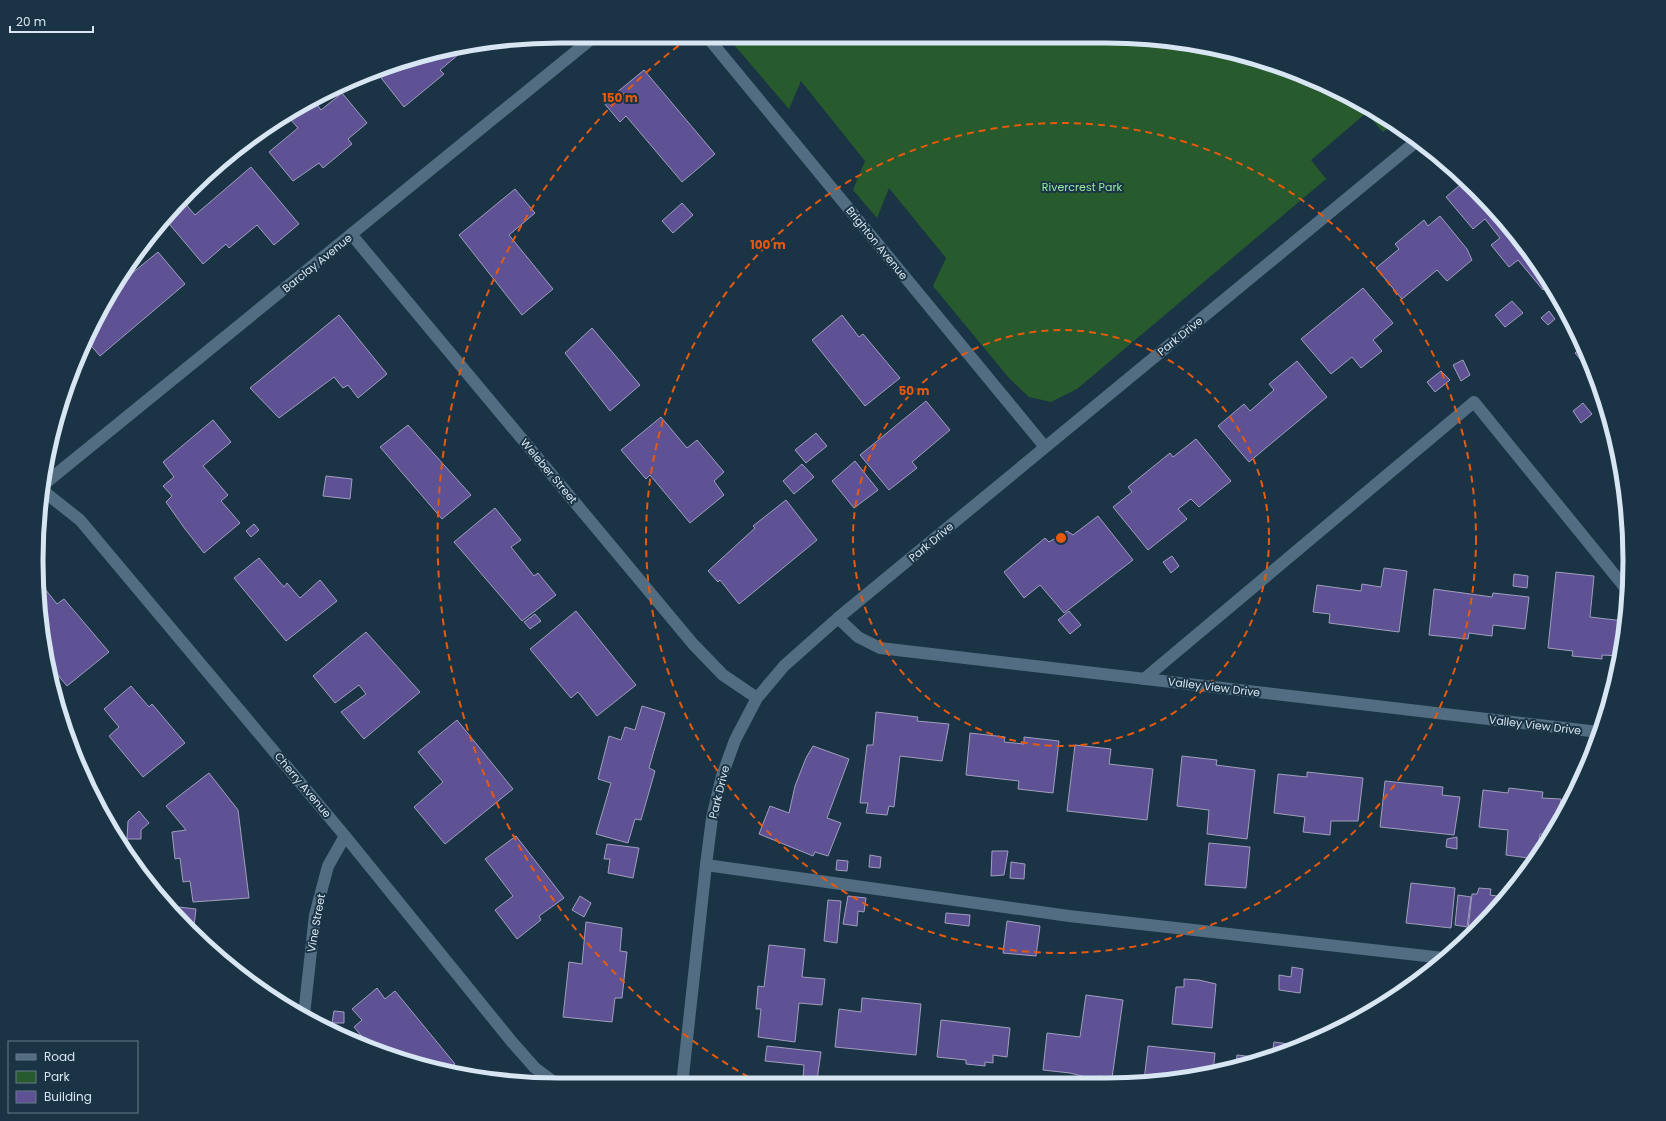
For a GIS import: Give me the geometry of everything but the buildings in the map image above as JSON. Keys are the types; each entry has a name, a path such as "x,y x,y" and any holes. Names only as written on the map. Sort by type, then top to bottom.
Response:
{"street":[{"name":"Barclay Avenue","path":"49,480 586,43"},
{"name":"Brighton Avenue","path":"712,43 1045,447"},
{"name":"Park Drive","path":"683,1078 712,818 722,776 735,740 757,698 784,666 838,618 1413,144"},
{"name":"Weleber Street","path":"351,234 693,644 723,675 757,698"},
{"path":"1144,679 1474,402 1622,584"},
{"name":"Cherry Avenue","path":"47,494 80,520 345,836 512,1042 535,1068 548,1078"},
{"name":"Valley View Drive","path":"838,618 858,637 880,648 1594,731"},
{"name":"Vine Street","path":"305,1010 315,915 328,866 345,836"},
{"path":"706,865 1069,916 1438,957"}],"green space":[{"name":"Rivercrest Park","path":"732,43 1106,43 1173,47 1206,53 1272,70 1304,82 1366,113 1311,160 1326,179 1077,389 1051,402 1029,397 1009,378 933,286 946,258 889,188 877,218 853,190 865,161 801,81 789,109"},
{"name":"Rivercrest Park","path":"1366,114 1389,127 1383,132"}]}
